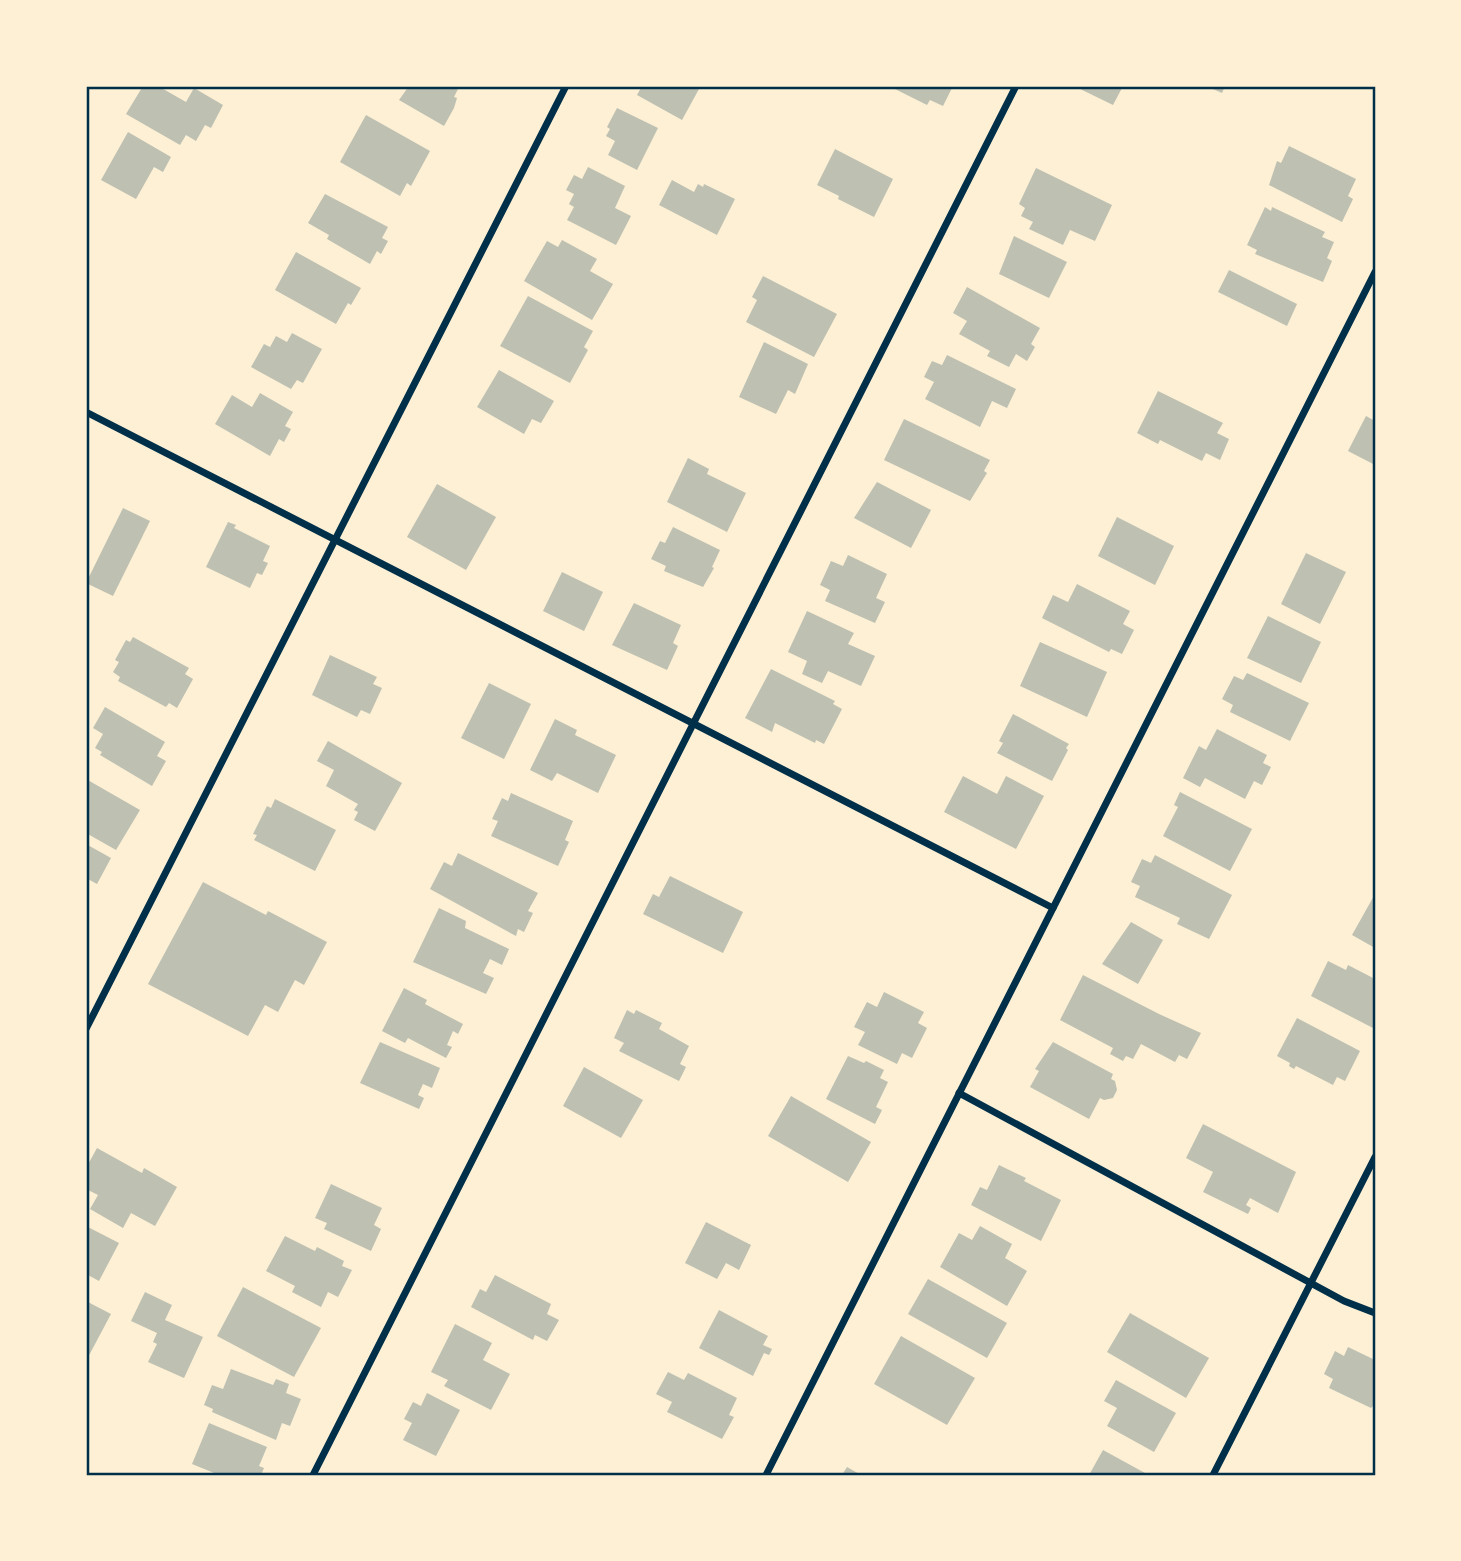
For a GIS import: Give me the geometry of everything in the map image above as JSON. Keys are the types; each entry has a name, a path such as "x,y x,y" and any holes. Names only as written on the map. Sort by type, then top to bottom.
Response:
{"street":[{"path":"86,1028 566,86"},
{"path":"313,1475 1016,86"},
{"path":"766,1475 1375,272"},
{"path":"86,412 1053,908"},
{"path":"959,1093 1344,1301 1375,1313"},
{"path":"1213,1475 1375,1157"}],"building":[{"path":"143,86 158,86 186,102 194,88 223,105 211,128 205,125 196,141 186,135 180,145 126,114"},
{"path":"409,86 453,86 458,89 454,97 457,98 454,108 444,126 399,100"},
{"path":"642,86 694,86 699,89 682,120 637,95"},
{"path":"889,86 953,86 943,106 930,100 927,105"},
{"path":"1074,86 1123,86 1113,105"},
{"path":"1206,86 1225,86 1222,93"},
{"path":"617,108 658,128 637,170 608,155 615,141 606,136 610,129 607,127"},
{"path":"366,115 430,151 411,186 407,183 400,196 340,162"},
{"path":"128,132 171,157 163,172 154,167 136,199 101,180"},
{"path":"1289,146 1356,179 1348,196 1353,199 1342,222 1269,185 1277,161 1281,163"},
{"path":"835,149 893,179 874,217 817,185"},
{"path":"588,167 625,186 615,208 631,216 616,245 567,220 574,207 569,204 574,194 566,190 574,175 582,179"},
{"path":"1036,168 1112,205 1095,241 1070,230 1063,245 1029,229 1033,222 1021,216 1025,208 1019,204"},
{"path":"672,180 694,192 698,184 703,187 704,184 735,199 717,235 659,205"},
{"path":"325,194 388,227 382,238 388,241 381,254 377,251 370,264 327,239 329,235 308,223"},
{"path":"1265,207 1271,211 1272,207 1325,232 1322,237 1334,242 1327,258 1332,261 1323,282 1255,254 1257,250 1247,245"},
{"path":"1014,236 1067,262 1049,298 999,274"},
{"path":"562,240 597,259 590,271 613,284 592,320 524,281 547,241 558,247"},
{"path":"296,252 361,288 351,305 348,303 336,324 275,290"},
{"path":"1229,270 1297,304 1287,326 1218,292"},
{"path":"763,276 837,314 814,357 746,322 757,300 752,297"},
{"path":"967,287 1040,328 1031,344 1035,347 1027,361 1016,354 1009,367 987,356 990,351 959,334 967,321 953,313"},
{"path":"528,296 593,331 584,347 588,350 570,383 500,346"},
{"path":"292,333 322,349 303,383 297,380 291,389 251,367 264,344 270,347 276,336 287,342"},
{"path":"764,342 808,364 795,394 788,390 776,414 739,397"},
{"path":"947,355 1016,389 1007,408 992,401 980,427 925,399 934,382 924,377 932,361 942,365"},
{"path":"499,370 554,401 541,423 532,419 524,434 477,407"},
{"path":"1158,391 1223,423 1217,433 1229,439 1220,460 1206,453 1202,461 1160,440 1158,444 1137,433"},
{"path":"260,393 293,412 285,426 291,429 284,442 279,439 270,456 215,424 232,395 252,407"},
{"path":"1366,416 1375,421 1375,465 1348,451"},
{"path":"904,419 990,460 984,471 987,473 970,501 884,460"},
{"path":"688,458 709,469 707,474 746,493 727,532 667,502"},
{"path":"877,482 931,510 911,548 854,518"},
{"path":"437,484 496,517 466,570 407,537"},
{"path":"123,508 150,521 113,596 86,583"},
{"path":"1117,517 1174,546 1155,585 1098,556"},
{"path":"228,522 236,525 234,528 270,546 263,561 268,563 262,575 257,573 250,588 206,567"},
{"path":"673,527 720,550 703,587 664,571 666,566 651,559 660,541 665,543"},
{"path":"1306,553 1346,572 1320,624 1281,604"},
{"path":"848,555 887,574 876,598 885,602 875,623 825,601 830,590 820,585 831,561 843,566"},
{"path":"562,572 603,592 584,631 543,611"},
{"path":"1077,584 1130,611 1123,624 1134,630 1122,654 1111,649 1109,652 1042,618 1053,595 1068,602"},
{"path":"634,603 681,625 673,643 678,646 667,670 612,645"},
{"path":"807,611 854,633 848,644 875,656 861,686 828,671 822,683 802,674 807,661 788,652"},
{"path":"1268,616 1321,642 1301,683 1247,658"},
{"path":"133,637 189,668 185,674 193,679 177,708 169,703 166,707 118,681 120,677 113,672 119,662 115,660 126,640 130,642"},
{"path":"1040,642 1107,672 1087,717 1020,686"},
{"path":"330,655 377,677 373,684 382,688 370,714 361,710 357,717 312,695"},
{"path":"771,669 835,701 833,704 842,709 824,744 816,740 815,743 775,723 772,732 745,718"},
{"path":"1247,673 1309,703 1290,741 1230,712 1233,705 1222,699 1234,676 1243,680"},
{"path":"489,683 531,704 504,759 461,738"},
{"path":"105,707 165,742 157,756 166,761 152,786 100,755 102,752 95,748 103,734 93,728"},
{"path":"1013,714 1069,744 1052,781 997,753 1003,743 999,741"},
{"path":"555,719 577,730 575,735 616,755 598,793 557,773 552,781 530,770"},
{"path":"1217,729 1267,755 1263,763 1271,767 1262,785 1254,781 1245,799 1205,778 1200,787 1183,778 1199,746 1206,750"},
{"path":"328,741 402,783 375,831 354,820 358,812 354,810 358,804 326,786 334,770 317,761"},
{"path":"963,776 997,794 1006,776 1044,796 1016,849 944,812"},
{"path":"86,779 140,810 116,850 86,833"},
{"path":"1180,792 1252,829 1230,871 1163,836 1178,807 1174,805"},
{"path":"511,793 573,821 565,840 569,842 558,866 491,836 498,821 492,819 502,798 508,801"},
{"path":"275,799 336,830 315,871 254,840 257,835 253,834 267,806 271,808"},
{"path":"86,844 111,858 97,884 86,878"},
{"path":"458,853 538,893 528,911 533,913 524,932 518,929 516,936 430,889 444,862 452,866"},
{"path":"1155,855 1232,895 1209,939 1177,924 1180,918 1135,897 1140,886 1131,882 1142,859 1151,863"},
{"path":"670,876 743,912 723,953 643,914 653,894 659,897"},
{"path":"203,882 266,915 268,911 327,942 304,985 295,980 278,1012 265,1005 248,1036 148,984"},
{"path":"1375,894 1375,948 1352,935"},
{"path":"439,908 466,921 465,928 509,949 502,965 490,959 483,973 494,978 486,994 413,962"},
{"path":"1131,922 1163,940 1138,984 1102,964"},
{"path":"1328,961 1346,970 1348,965 1375,979 1373,1028 1311,996"},
{"path":"1083,975 1201,1033 1187,1059 1179,1055 1175,1062 1141,1044 1133,1059 1126,1056 1123,1061 1110,1054 1113,1048 1060,1020"},
{"path":"404,988 427,1000 425,1004 463,1024 458,1034 453,1031 447,1045 452,1047 446,1058 408,1038 405,1043 382,1031"},
{"path":"884,992 924,1012 918,1023 927,1028 912,1058 902,1053 897,1064 858,1045 865,1032 854,1027 867,1002 877,1007"},
{"path":"627,1010 634,1014 636,1010 662,1023 659,1029 689,1046 680,1064 686,1067 679,1081 619,1051 624,1043 614,1038"},
{"path":"1297,1018 1360,1051 1345,1081 1337,1077 1333,1085 1296,1066 1294,1069 1289,1066 1290,1063 1277,1056"},
{"path":"380,1042 440,1068 432,1088 423,1084 418,1095 424,1098 419,1109 360,1083"},
{"path":"1053,1042 1113,1074 1111,1079 1115,1081 1117,1090 1113,1098 1100,1098 1089,1119 1030,1087 1039,1071 1035,1069"},
{"path":"848,1056 884,1070 880,1078 888,1082 876,1107 882,1110 875,1124 826,1099"},
{"path":"584,1067 643,1100 621,1138 563,1106"},
{"path":"791,1096 871,1142 848,1182 768,1136"},
{"path":"1203,1124 1296,1172 1278,1213 1250,1198 1246,1205 1251,1208 1248,1214 1203,1192 1213,1172 1186,1158"},
{"path":"97,1148 142,1173 144,1168 177,1187 155,1226 131,1213 123,1228 90,1209 98,1195 86,1189 86,1168"},
{"path":"999,1165 1061,1200 1041,1241 971,1205 980,1187 987,1190"},
{"path":"331,1184 382,1208 374,1225 381,1229 371,1251 324,1229 327,1223 315,1218"},
{"path":"706,1222 751,1245 739,1270 726,1263 717,1279 685,1263"},
{"path":"86,1226 119,1243 99,1281 86,1274"},
{"path":"980,1226 1012,1244 1005,1258 1027,1271 1007,1306 940,1267 959,1233 972,1240"},
{"path":"285,1236 315,1251 317,1247 344,1261 342,1266 352,1270 338,1297 328,1292 321,1307 292,1292 295,1286 266,1271"},
{"path":"495,1275 551,1304 547,1314 559,1320 547,1341 535,1335 533,1340 471,1307 480,1289 486,1292"},
{"path":"928,1279 1007,1323 987,1358 908,1314"},
{"path":"243,1287 321,1328 294,1377 217,1336"},
{"path":"145,1292 172,1305 165,1320 203,1337 184,1378 148,1362 157,1344 153,1342 157,1333 131,1321"},
{"path":"86,1301 111,1314 86,1361"},
{"path":"719,1310 768,1336 763,1345 772,1349 769,1355 764,1353 753,1376 699,1348"},
{"path":"1130,1313 1209,1358 1186,1398 1107,1352"},
{"path":"455,1324 492,1343 483,1360 510,1374 491,1410 444,1386 448,1380 431,1372"},
{"path":"901,1336 975,1378 947,1425 874,1384"},
{"path":"1348,1347 1375,1360 1375,1404 1371,1408 1329,1388 1333,1379 1324,1374 1335,1351 1344,1356"},
{"path":"231,1369 273,1385 276,1379 289,1384 286,1393 301,1399 290,1426 282,1423 276,1440 212,1412 213,1409 204,1405 212,1385 223,1389"},
{"path":"668,1372 684,1380 688,1373 737,1398 729,1415 734,1417 722,1439 667,1412 672,1402 656,1394"},
{"path":"1116,1380 1176,1413 1154,1452 1107,1426 1117,1408 1104,1401"},
{"path":"427,1393 460,1410 436,1456 403,1440 412,1423 404,1419 413,1402 421,1406"},
{"path":"209,1423 267,1447 259,1466 264,1468 261,1475 219,1475 192,1464"},
{"path":"1103,1450 1145,1473 1144,1475 1089,1475"},
{"path":"847,1467 861,1475 842,1475"}]}
